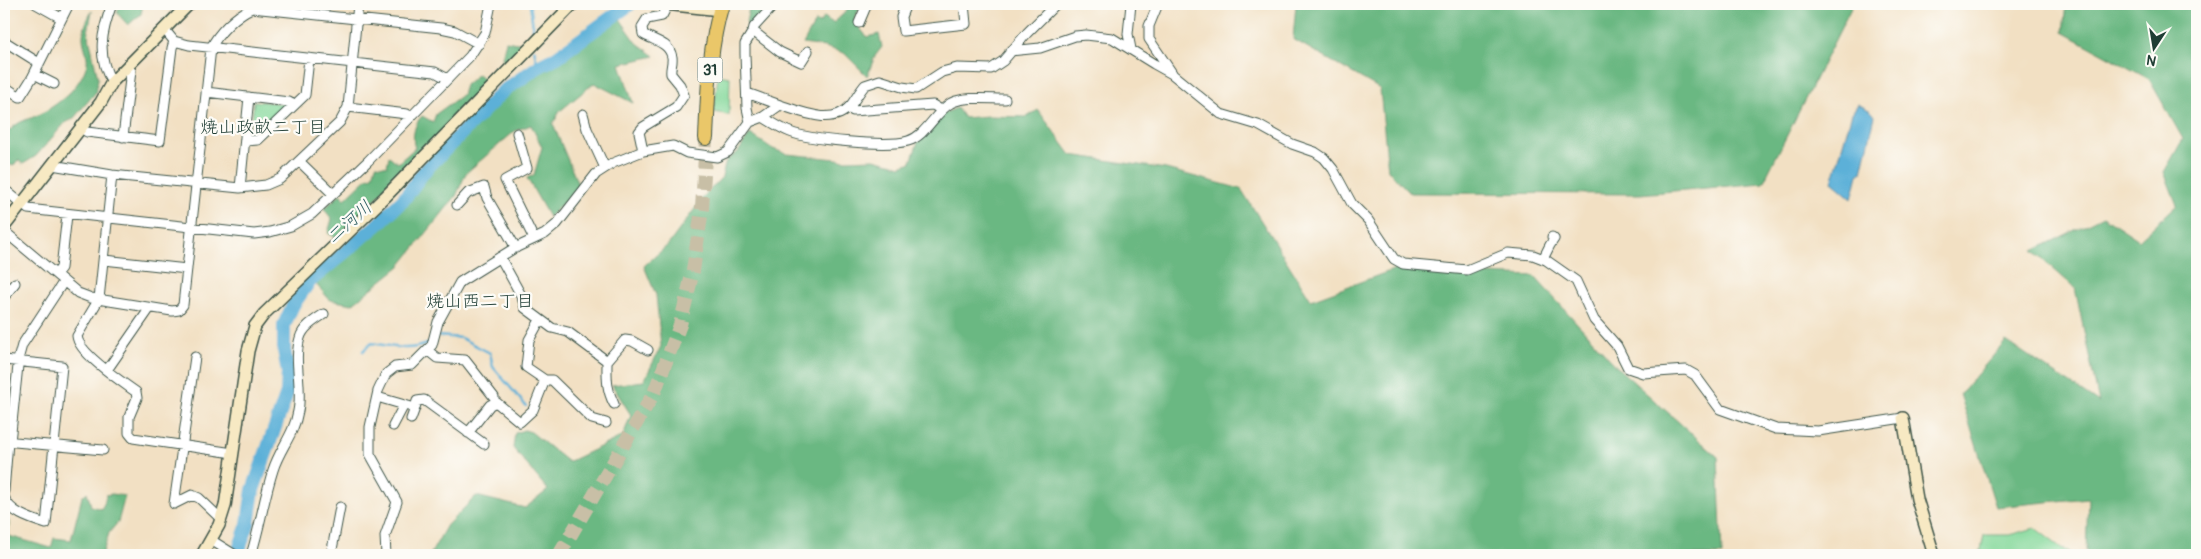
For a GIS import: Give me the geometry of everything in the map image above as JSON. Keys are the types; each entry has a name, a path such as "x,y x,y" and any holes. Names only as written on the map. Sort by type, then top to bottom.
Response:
{"main road":[{"name":"31","path":"706,138 708,81 721,7"}],"street":[{"path":"36,4 62,18"},
{"path":"4,86 20,98 69,4"},
{"path":"112,4 102,30 102,50 106,72 112,82"},
{"path":"4,227 101,102 112,82 189,4"},
{"path":"52,165 112,175 240,188 266,185 280,179 340,122 348,107 358,4"},
{"path":"4,189 28,209 66,215 254,234 291,226 312,214 448,79 479,44 485,33 491,4"},
{"path":"202,555 215,542 221,519 248,351 255,326 264,314 386,197 573,4"},
{"path":"643,151 639,132 643,126 676,107 684,95 680,85 671,74 672,58 669,51 662,42 650,39 643,34 642,27 647,20 662,16 667,4 721,7"},
{"path":"750,122 747,108 745,44 754,27 775,4"},
{"path":"858,23 867,4"},
{"path":"906,4 901,17 903,31 966,24 964,4"},
{"path":"747,93 818,117 834,114 848,108 865,84 880,80 916,89 942,72 957,68 992,69 1003,61 1010,51 1056,4"},
{"path":"1131,4 1128,34 1131,49"},
{"path":"1158,4 1149,26 1149,39 1172,74"},
{"path":"4,231 78,293 98,299 150,308 179,310 183,305 211,48 215,40 243,12 252,8 441,28 456,31 479,44"},
{"path":"165,30 174,42 211,48 435,72 448,79"},
{"path":"753,31 780,52 801,62 808,51"},
{"path":"1010,51 1040,48 1064,39 1086,35 1112,38 1172,74 1221,114 1258,125 1292,144 1315,152 1324,158 1334,169 1352,204 1368,220 1394,259 1403,264 1467,270 1508,253 1528,254 1544,259 1576,282 1594,320 1617,346 1628,368 1643,373 1686,370 1695,375 1720,408 1776,429 1818,431 1903,418 1917,499 1934,555"},
{"path":"4,41 39,63"},
{"path":"81,128 87,132 160,141 174,42"},
{"path":"245,141 258,140 305,95 309,59"},
{"path":"123,137 131,71"},
{"path":"34,74 54,84"},
{"path":"206,92 290,102 294,105"},
{"path":"240,188 249,97"},
{"path":"763,117 798,134 824,140 908,141 920,134 941,110 960,100 1005,99"},
{"path":"386,555 385,536 397,502 370,454 370,427 377,398 386,374 395,367 412,365 432,345 438,322 460,282 500,257 545,234 557,224 593,178 604,168 643,151 673,146 687,152 717,156 728,152 750,122 763,117 780,104"},
{"path":"848,108 852,111 933,105 941,110"},
{"path":"348,107 407,114 411,117"},
{"path":"583,114 587,129 604,168"},
{"path":"517,133 527,168 505,180 534,239"},
{"path":"299,161 333,194"},
{"path":"112,175 104,260 98,299 77,336 77,341 106,370 136,392 137,398 129,417 129,433 132,438 233,453"},
{"path":"457,205 468,193 484,187 487,198 516,248"},
{"path":"56,274 61,268 66,215"},
{"path":"1544,259 1554,239 1552,237"},
{"path":"500,257 522,297 525,308 552,328 568,332 607,361"},
{"path":"104,260 187,269"},
{"path":"4,491 8,441 18,362 22,345 26,336 64,281"},
{"path":"4,297 14,283"},
{"path":"106,370 150,308"},
{"path":"251,555 273,471 295,427 299,407 298,354 302,332 324,314"},
{"path":"540,320 529,340 526,367 545,380 552,380 592,419 606,422"},
{"path":"614,404 606,384 607,361 625,340 632,341 648,350"},
{"path":"427,350 437,358 465,360 494,397"},
{"path":"195,357 174,504 192,494 199,498 221,519"},
{"path":"4,360 62,366 46,524 14,510 6,504 4,496"},
{"path":"468,433 490,405 496,402 520,422 533,410 545,380"},
{"path":"377,398 415,408"},
{"path":"411,419 417,400 424,400 484,444"},
{"path":"393,426 404,405"},
{"path":"8,441 103,450"},
{"path":"332,555 340,507"},
{"path":"215,542 235,555"}],"green space":[{"path":"120,4 143,4 141,14 128,25 117,13"},
{"path":"750,4 770,4 748,26 746,22"},
{"path":"847,4 861,4 854,21 867,37 879,34 882,47 875,56 867,76 844,53 825,47 803,44 815,22 820,23 824,17 833,23 847,11"},
{"path":"1296,4 1853,4 1763,183 1640,194 1410,193 1388,170 1380,89 1293,39"},
{"path":"2066,4 2197,4 2197,555 2090,555 2086,552 2088,498 1996,507 1960,394 2006,341 2099,403 2075,288 2033,251 2103,216 2139,240 2177,205 2164,172 2183,139 2149,79 2063,32"},
{"path":"92,11 88,32 98,79 96,92 73,119 65,123 36,156 23,164 18,160 13,166 4,162 4,127 10,130 21,122 40,114 68,95 79,82 87,63 83,34"},
{"path":"620,19 637,43 655,56 620,64 633,103 594,83 560,111 553,124 579,187 549,217 527,178 534,175 542,147 531,125 515,131 466,173 456,196 400,266 352,304 330,300 315,283 401,209 440,161 506,92"},
{"path":"506,41 523,44 506,64 502,58"},
{"path":"478,74 486,81 426,149 336,238 328,233 332,219 324,209 340,194 345,199 367,178 373,176 376,165 387,166 389,156 398,163 415,148 414,135 416,126 422,116 433,122 436,114 462,95 465,85"},
{"path":"718,75 730,77 729,115 714,112"},
{"path":"254,101 287,104 257,137 250,137"},
{"path":"957,108 964,118 988,116 1027,117 1038,110 1071,155 1166,169 1241,189 1311,300 1393,270 1534,276 1619,369 1718,457 1722,555 430,555 447,525 476,496 525,508 548,490 513,448 515,433 524,430 531,432 568,462 623,436 631,415 612,385 644,381 661,346 656,295 644,266 668,245 705,195 722,177 726,161 738,152 750,134 773,149 787,154 846,160 874,159 901,166 911,162 919,139 942,114"},
{"path":"87,492 91,506 101,509 106,495 125,496 118,522 109,533 102,555 4,555 4,513 9,522 9,536 51,548 54,538 71,540 82,497"},
{"path":"2035,528 2064,550 2076,555 1980,555 1984,535 2009,535"}],"water":[{"path":"1858,104 1871,111 1875,116 1862,172 1858,175 1852,199 1832,182 1852,113"}],"waterway":[{"path":"530,4 534,35"},
{"name":"二河川","path":"237,555 248,524 253,490 287,393 288,372 284,350 284,325 293,305 309,282 376,226 403,200 425,170 502,92 538,67 557,57 630,4"},
{"path":"534,49 538,67"},
{"path":"438,336 461,338 490,353 493,367 526,406"},
{"path":"363,351 371,343 405,348 428,344"}],"tunnel":[{"path":"559,555 654,393 680,325 693,271 702,209 706,138"}],"district":[{"name":"焼山政畝二丁目","path":"263,127"},
{"name":"焼山西二丁目","path":"480,301"}]}
